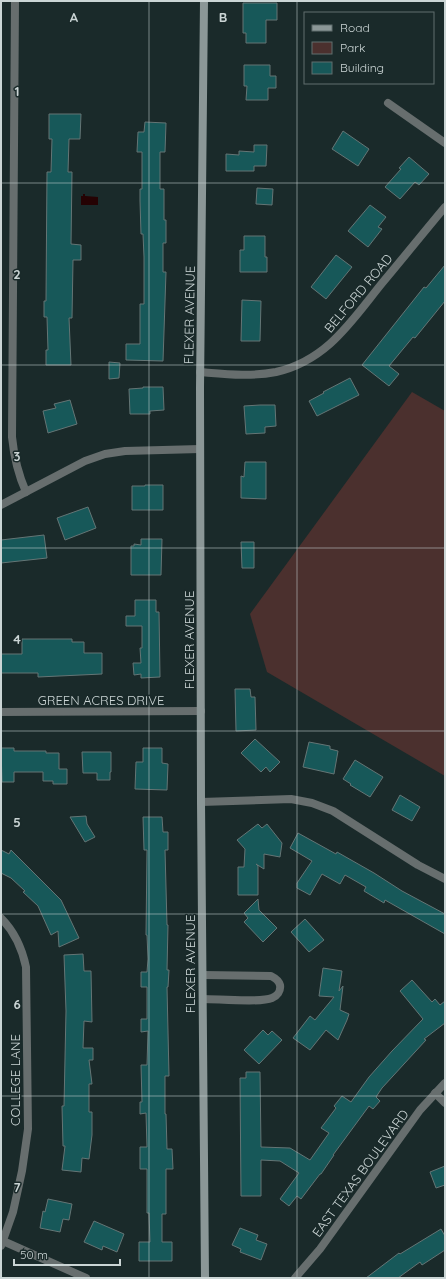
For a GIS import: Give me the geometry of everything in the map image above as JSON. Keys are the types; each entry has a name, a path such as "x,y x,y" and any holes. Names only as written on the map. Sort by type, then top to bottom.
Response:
{"street":[{"path":"15,1 12,437 14,458 19,477 26,492"},
{"name":"FLEXER AVENUE","path":"204,1 200,449 205,1278"},
{"path":"388,103 445,143"},
{"name":"BELFORD ROAD","path":"200,372 255,375 276,372 296,366 315,356 338,338 445,207"},
{"path":"1,505 85,461 105,454 125,451 200,449"},
{"name":"GREEN ACRES DRIVE","path":"1,712 201,711"},
{"path":"201,802 291,798 312,803 333,811 445,879"},
{"name":"COLLEGE LANE","path":"1,918 16,937 22,950 26,967 28,1129 22,1171 13,1212 2,1244"},
{"path":"202,975 271,976 275,978 280,986 280,990 277,995 266,999 203,999"},
{"name":"EAST TEXAS BOULEVARD","path":"295,1278 320,1249 420,1110 434,1093 445,1083"},
{"path":"434,1093 445,1103"},
{"path":"2,1244 86,1278"}],"green space":[{"path":"412,392 445,411 445,776 267,672 250,614"}],"shaded area":[{"path":"83,194 85,194 85,196 98,197 98,205 81,205 81,196 83,196"}],"building":[{"path":"243,3 277,3 277,20 266,20 266,43 246,43 246,33 243,33"},
{"path":"244,65 270,65 270,76 276,76 276,88 268,88 268,100 246,100 247,86 244,86"},
{"path":"49,114 81,114 80,139 69,139 68,172 72,172 71,244 81,245 81,260 73,260 72,318 69,318 71,365 46,365 46,350 48,350 47,317 44,317 44,301 46,301 47,172 51,172 52,139 49,139"},
{"path":"145,122 166,123 165,152 160,152 160,189 164,189 164,220 166,220 166,243 163,243 163,272 166,272 163,361 126,360 126,344 140,344 140,304 144,304 144,257 143,234 141,234 140,201 140,189 142,189 142,152 137,152 138,132 144,132"},
{"path":"343,131 369,149 358,166 332,149"},
{"path":"254,145 267,145 266,166 254,166 254,171 226,171 226,154 239,155 239,151 254,152"},
{"path":"409,157 429,174 419,185 415,182 400,199 385,187 401,169 399,168"},
{"path":"257,188 273,189 272,205 256,204"},
{"path":"370,205 386,217 378,227 382,229 368,247 348,231"},
{"path":"244,236 265,236 267,272 240,272 240,250 244,250"},
{"path":"336,255 352,267 326,299 311,287"},
{"path":"445,265 445,301 415,338 413,337 389,366 399,374 389,386 362,365 424,287 426,288"},
{"path":"242,300 261,301 260,341 241,341"},
{"path":"109,362 120,363 119,378 109,379"},
{"path":"350,378 359,395 317,416 309,401"},
{"path":"163,387 164,410 150,411 150,414 130,414 129,389"},
{"path":"70,400 77,424 48,433 43,411 56,408 54,404"},
{"path":"275,405 276,426 265,427 265,433 246,434 244,406"},
{"path":"245,462 266,462 266,499 241,498 241,476 244,477"},
{"path":"163,485 163,510 132,510 132,486"},
{"path":"88,507 96,528 65,540 57,518"},
{"path":"44,535 47,558 1,563 1,540"},
{"path":"141,539 162,539 161,575 131,575 131,546 134,546 134,544 141,545"},
{"path":"241,542 254,542 254,568 242,568"},
{"path":"135,600 156,600 156,612 159,612 160,677 141,678 141,674 134,675 133,663 141,663 140,648 142,648 142,626 126,626 126,616 135,616"},
{"path":"22,639 72,639 72,642 84,642 84,653 102,653 102,674 38,677 38,673 1,673 1,654 22,654"},
{"path":"235,689 250,689 251,697 255,697 256,730 236,731"},
{"path":"255,739 280,762 270,772 266,767 261,772 241,753"},
{"path":"309,742 330,746 330,749 338,751 334,774 303,767"},
{"path":"1,748 14,748 14,751 46,751 46,753 59,753 59,769 67,769 67,784 53,784 53,781 43,781 43,772 14,772 14,782 2,782"},
{"path":"143,748 162,748 162,763 168,764 167,790 135,789 136,762 143,762"},
{"path":"82,752 111,752 110,780 97,780 97,773 83,773"},
{"path":"355,760 383,777 370,797 343,779"},
{"path":"400,795 420,807 412,821 392,810"},
{"path":"86,816 87,824 95,837 85,842 70,817"},
{"path":"143,817 162,817 163,832 168,832 168,850 165,850 168,925 167,970 169,970 167,987 169,1076 165,1076 165,1114 167,1149 172,1149 173,1169 166,1169 166,1214 162,1214 162,1242 172,1242 172,1261 139,1261 139,1242 150,1242 149,1213 147,1213 147,1169 140,1169 140,1147 147,1147 146,1113 140,1114 140,1102 142,1102 141,1065 147,1065 148,1031 141,1032 141,1019 147,1019 147,987 141,987 141,972 147,972 148,959 146,935 147,850 144,850"},
{"path":"258,824 262,828 267,824 282,843 280,857 264,854 264,869 256,864 258,866 258,895 238,895 238,867 244,867 245,849 237,840"},
{"path":"298,833 336,854 337,852 402,891 445,914 445,934 385,900 384,903 364,891 366,887 345,875 340,884 322,874 310,895 297,888 297,883 312,861 290,848"},
{"path":"1,850 9,854 11,850 61,900 79,938 59,947 58,931 51,935 38,906 11,878 1,873"},
{"path":"258,899 259,910 277,928 263,942 244,922 248,918 244,913"},
{"path":"305,919 324,940 309,952 291,932"},
{"path":"83,954 84,971 91,971 92,1022 84,1021 83,1048 93,1048 93,1060 89,1060 92,1084 89,1084 89,1112 92,1112 92,1135 89,1159 82,1158 81,1172 62,1170 65,1146 63,1146 62,1106 64,1106 66,1011 64,955"},
{"path":"323,968 342,971 339,991 343,986 340,1010 349,1014 338,1040 326,1030 310,1050 293,1038 310,1016 315,1020 334,997 319,996"},
{"path":"412,980 432,1002 435,999 440,1005 445,1001 445,1023 424,1039 426,1040 382,1088 376,1097 380,1101 373,1109 369,1106 321,1174 301,1199 297,1196 289,1206 280,1199 299,1173 280,1161 261,1160 261,1196 241,1196 240,1078 246,1078 246,1072 260,1072 261,1147 290,1148 310,1160 329,1133 321,1128 336,1108 334,1106 342,1096 351,1102 369,1077 423,1019 400,991"},
{"path":"263,1030 268,1035 272,1031 282,1040 259,1064 244,1050"},
{"path":"445,1166 445,1185 436,1188 430,1172"},
{"path":"48,1199 72,1204 69,1220 63,1219 60,1232 40,1228 43,1211 45,1212"},
{"path":"94,1221 124,1234 117,1252 103,1246 102,1250 84,1242"},
{"path":"240,1228 258,1235 256,1240 267,1244 261,1260 240,1252 241,1249 232,1245"},
{"path":"441,1229 445,1236 445,1250 422,1265 420,1262 398,1278 366,1278 399,1253 400,1254"}]}
